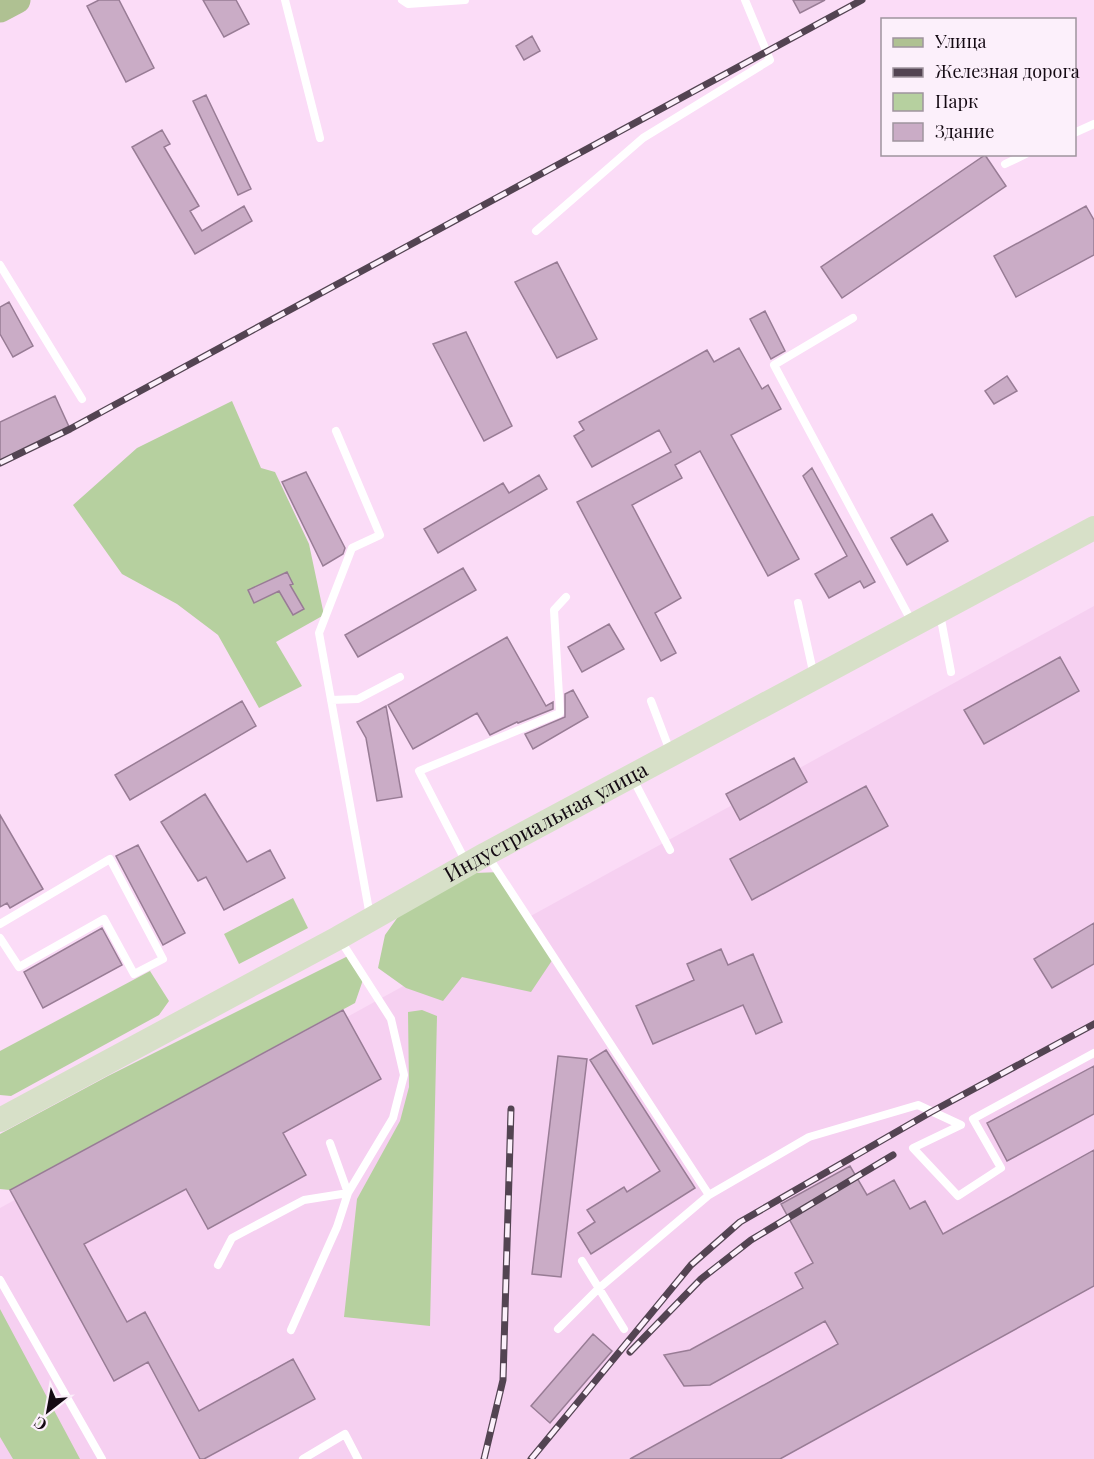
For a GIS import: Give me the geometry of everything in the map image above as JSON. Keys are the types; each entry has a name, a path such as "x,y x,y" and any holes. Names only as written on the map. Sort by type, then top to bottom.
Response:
{"main road":[{"path":"0,9 17,0"},
{"name":"Индустриальная улица","path":"0,1120 338,938 477,859 1094,528"}],"lane":[{"path":"285,0 320,138"},
{"path":"402,0 408,4 465,0"},
{"path":"536,231 643,138 770,60 745,0"},
{"path":"1076,132 1094,124"},
{"path":"1005,164 1022,156"},
{"path":"0,265 82,399"},
{"path":"853,318 774,365 914,625"},
{"path":"336,431 380,535 352,548 319,633 370,920"},
{"path":"566,597 554,610 560,713 419,771 477,859 709,1195"},
{"path":"798,603 815,678"},
{"path":"939,611 951,672"},
{"path":"331,700 358,699 400,677"},
{"path":"651,701 671,755"},
{"path":"631,776 670,850"},
{"path":"0,924 110,859 163,959 134,974 104,919 19,967 0,938"},
{"path":"291,1330 337,1227 348,1193 393,1118 404,1075 391,1019 338,938"},
{"path":"558,1329 598,1289 709,1195 809,1137 918,1105 961,1125 913,1148 958,1196 1001,1168 974,1119 1094,1053"},
{"path":"330,1143 348,1193"},
{"path":"218,1265 232,1238 304,1200 348,1193"},
{"path":"582,1261 624,1329"},
{"path":"0,1280 102,1459"},
{"path":"303,1459 345,1434 358,1459"}],"shaded area":[{"path":"1094,606 1094,1459 0,1459 0,1208"}],"green space":[{"path":"232,401 261,468 275,472 309,544 324,615 276,642 302,686 259,708 218,635 177,604 122,574 73,505 137,448"},
{"path":"501,872 555,956 531,992 462,977 443,1001 406,988 378,968 385,935 400,914 474,873"},
{"path":"293,898 308,928 239,964 224,934"},
{"path":"352,954 365,974 355,1003 10,1190 0,1189 0,1134 108,1076"},
{"path":"150,971 169,1001 159,1015 11,1096 0,1095 0,1051"},
{"path":"422,1010 437,1016 430,1326 344,1317 357,1199 400,1121 409,1087 408,1012"},
{"path":"0,1309 80,1459 13,1459 0,1437"}],"building":[{"path":"99,0 119,0 154,68 126,82 87,6"},
{"path":"203,0 236,0 249,24 224,37"},
{"path":"793,0 825,0 800,13"},
{"path":"532,36 540,51 524,60 516,46"},
{"path":"206,95 251,189 238,195 193,101"},
{"path":"162,130 170,144 164,147 199,206 190,211 202,231 244,206 252,221 195,254 132,147"},
{"path":"984,156 1006,186 842,298 821,267"},
{"path":"1086,206 1094,220 1094,255 1016,297 994,256"},
{"path":"557,262 597,339 557,358 515,282"},
{"path":"9,302 33,346 13,357 0,334 0,307"},
{"path":"765,311 785,351 771,359 750,319"},
{"path":"466,332 512,426 484,441 433,344"},
{"path":"739,348 762,389 768,385 781,409 731,435 799,559 768,576 700,451 675,465 682,478 632,505 681,598 655,613 676,653 661,661 577,502 671,452 659,430 592,467 574,436 584,430 579,422 707,350 714,362"},
{"path":"1007,376 1017,391 994,404 985,391"},
{"path":"55,396 70,429 0,463 0,422"},
{"path":"812,468 875,582 864,588 860,581 829,598 815,574 847,556 803,476"},
{"path":"306,472 345,548 343,554 323,566 282,482"},
{"path":"539,475 547,489 438,553 424,529 503,483 509,493"},
{"path":"932,514 948,541 907,565 891,538"},
{"path":"463,568 476,590 358,657 345,635"},
{"path":"287,572 293,584 290,585 304,609 293,615 279,591 254,603 248,590"},
{"path":"609,624 624,649 582,672 568,647"},
{"path":"507,637 546,706 553,702 553,709 490,735 477,713 413,749 388,705"},
{"path":"1060,657 1079,691 984,744 964,710"},
{"path":"573,690 588,717 533,749 525,734 565,717 565,694"},
{"path":"242,701 256,726 130,800 115,775"},
{"path":"386,706 402,797 377,801 366,738 357,722"},
{"path":"794,758 807,782 740,820 726,794"},
{"path":"866,786 888,826 752,900 730,859"},
{"path":"205,794 247,862 270,850 285,878 224,910 206,877 198,881 161,822"},
{"path":"0,815 43,889 10,908 7,903 0,907"},
{"path":"138,845 185,933 163,945 116,856"},
{"path":"1094,923 1094,964 1052,988 1034,959"},
{"path":"102,928 122,965 43,1008 24,972"},
{"path":"721,949 728,965 753,954 782,1022 756,1034 743,1005 653,1044 636,1006 694,980 687,964"},
{"path":"343,1010 381,1079 283,1133 306,1175 208,1229 186,1189 84,1244 127,1322 145,1312 199,1411 293,1359 315,1399 204,1459 200,1459 148,1362 114,1381 10,1190"},
{"path":"606,1050 695,1188 591,1254 578,1233 595,1222 587,1210 624,1187 627,1192 660,1171 590,1060"},
{"path":"558,1056 587,1059 561,1277 532,1274"},
{"path":"1094,1066 1094,1114 1007,1161 987,1123"},
{"path":"1094,1150 1094,1286 780,1459 630,1459 838,1344 825,1321 710,1385 684,1386 664,1355 690,1350 803,1288 795,1273 813,1263 781,1204 850,1166 867,1195 894,1180 910,1209 925,1201 943,1234"},
{"path":"593,1334 612,1351 550,1423 531,1406"}],"railway":[{"path":"0,463 70,429 862,0"},
{"path":"531,1459 691,1265 740,1222 931,1112 1094,1024"},
{"path":"484,1459 503,1380 511,1109"},
{"path":"630,1352 701,1279 751,1240 893,1155"}]}
